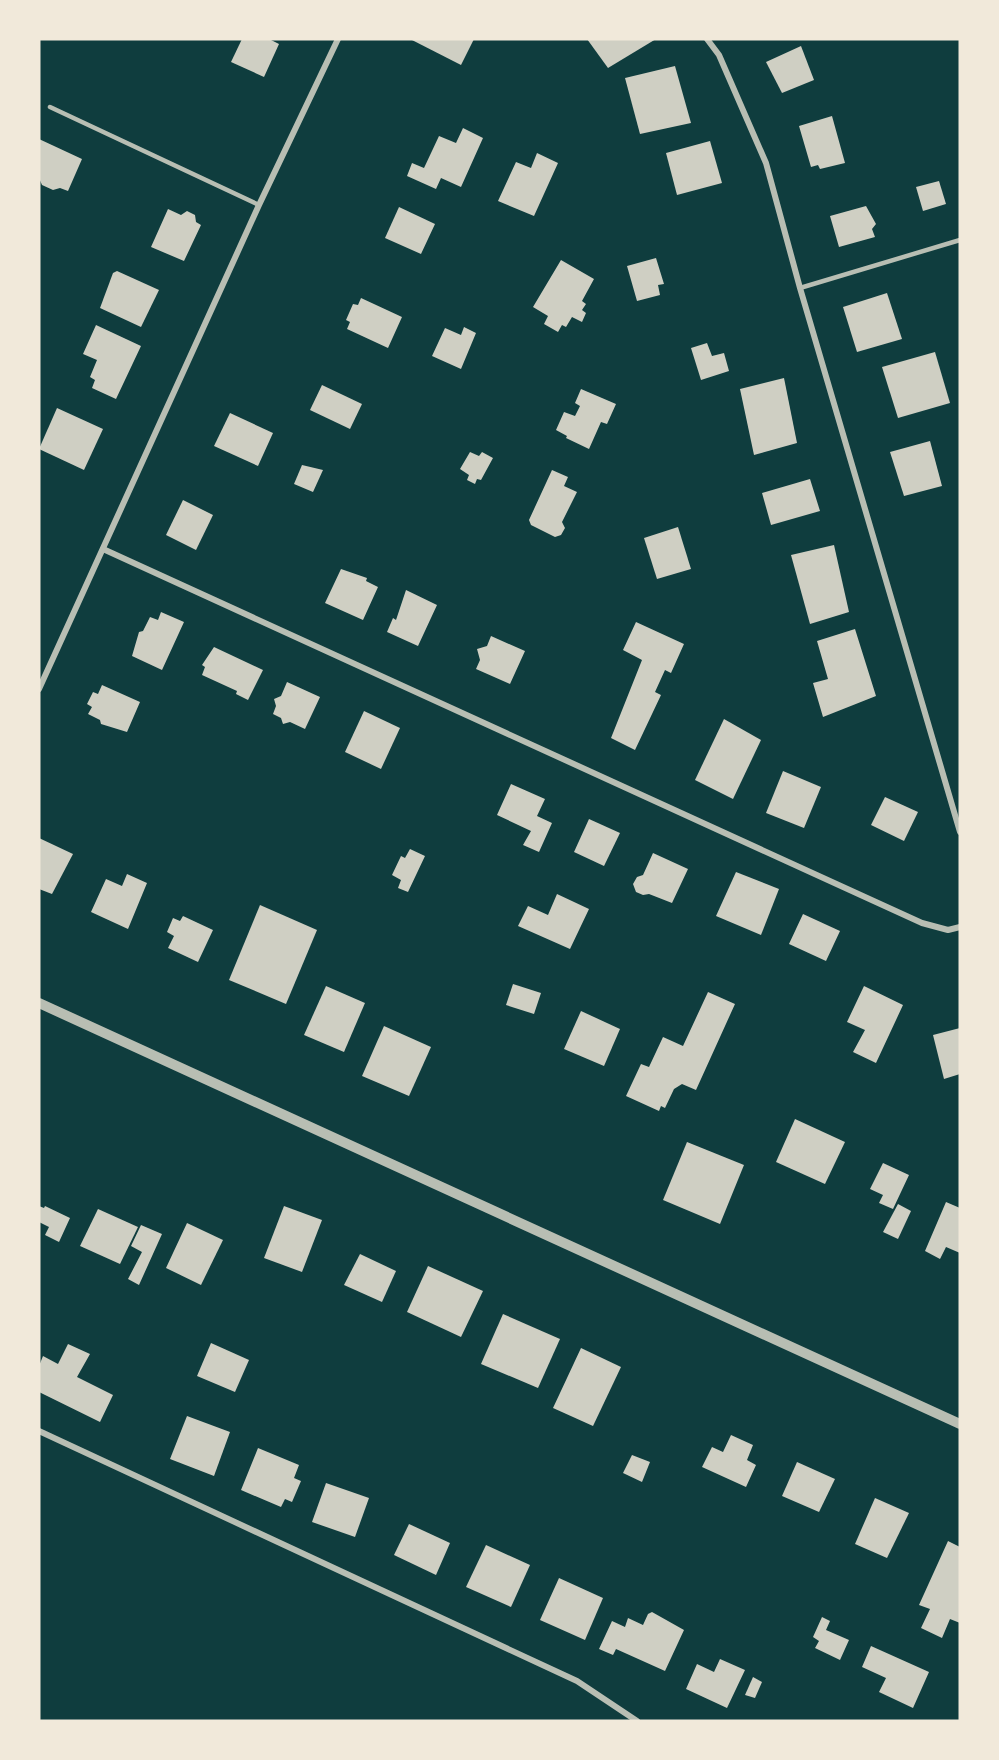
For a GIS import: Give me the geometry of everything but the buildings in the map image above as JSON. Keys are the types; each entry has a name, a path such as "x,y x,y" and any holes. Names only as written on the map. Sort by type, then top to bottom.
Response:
{"street":[{"path":"39,689 259,205 338,39"},
{"path":"707,39 719,55 766,163 800,288 960,832"},
{"path":"103,549 922,923 948,930 960,927"},
{"path":"39,1003 960,1424"},
{"path":"39,1431 577,1681 637,1721"}],"lane":[{"path":"50,107 259,205"},
{"path":"800,288 960,240"}]}
